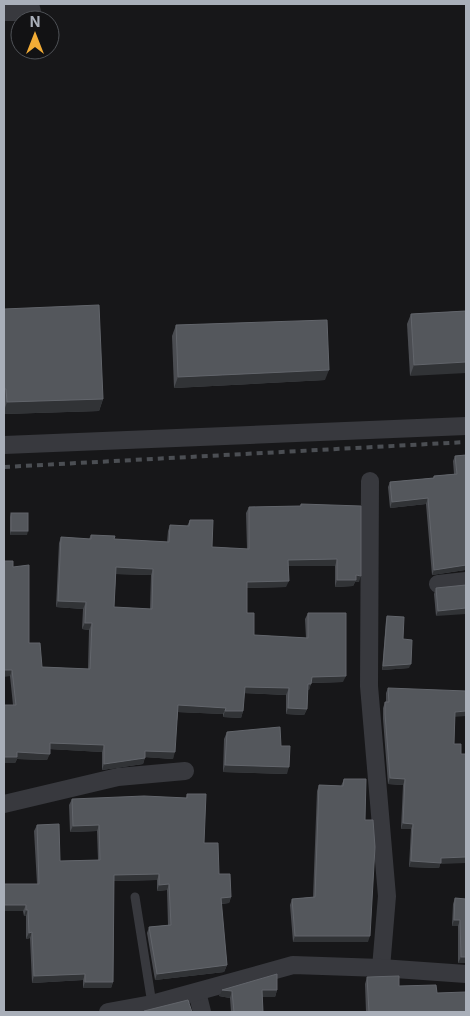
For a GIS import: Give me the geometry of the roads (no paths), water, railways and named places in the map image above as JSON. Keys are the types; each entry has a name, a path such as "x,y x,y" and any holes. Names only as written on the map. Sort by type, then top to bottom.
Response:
{"street":[{"path":"4,12 32,12 30,4"},
{"path":"4,445 466,426"},
{"path":"370,481 369,686 386,896 381,968"},
{"path":"438,584 466,581"},
{"path":"4,804 118,778 185,771"},
{"path":"108,1012 152,1004 293,966 381,968 466,974"},
{"path":"197,992 202,1012"}],"lane":[{"path":"136,896 152,1004"}],"railway":[{"path":"4,467 466,442"}]}
